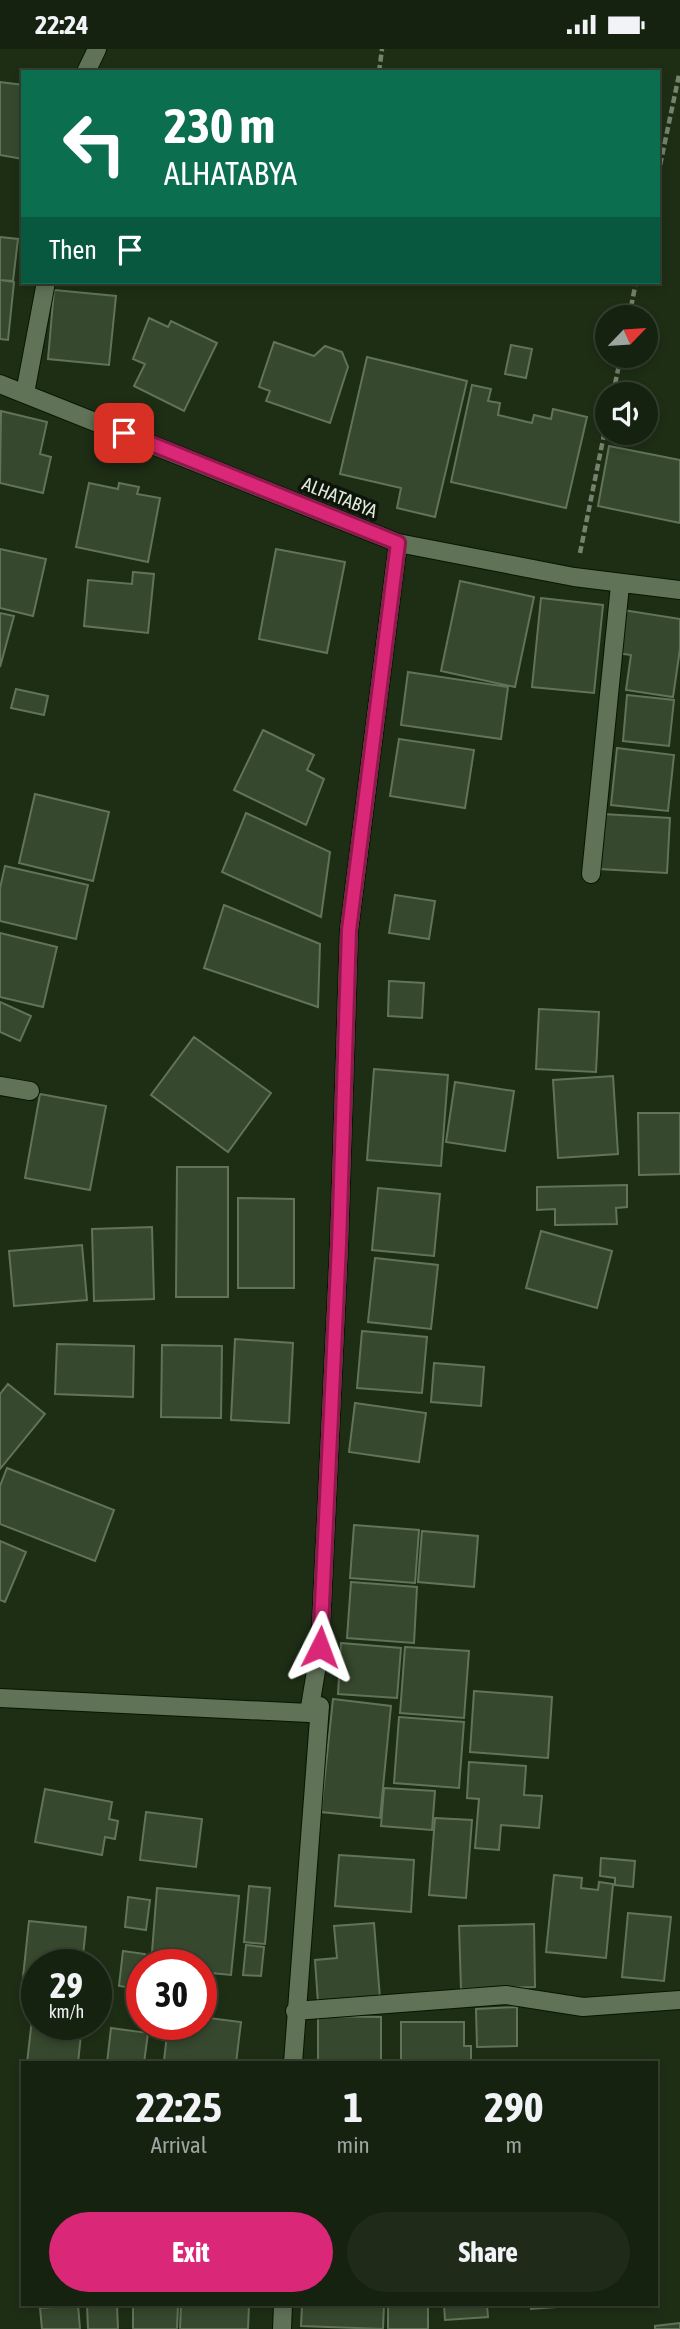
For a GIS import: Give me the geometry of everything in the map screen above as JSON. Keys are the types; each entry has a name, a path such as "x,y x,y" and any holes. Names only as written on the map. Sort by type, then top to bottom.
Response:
{"street":[{"path":"87,70 97,49"},
{"path":"25,393 46,284"},
{"name":"ALHATABYA","path":"0,384 398,543 620,585 680,590"},
{"path":"309,1713 320,1647 339,1245 349,930 398,543"},
{"path":"592,874 620,585"},
{"path":"0,1086 30,1091"},
{"path":"0,1698 309,1713 320,1706 293,2061"},
{"path":"295,2011 506,1996 583,2007 680,2000"},
{"path":"282,2329 283,2306"}],"path":[{"path":"379,70 382,49"},
{"path":"660,165 679,75"},
{"path":"631,305 636,284"},
{"path":"575,577 602,445"}],"building":[{"path":"0,82 21,85 21,159 0,155"},
{"path":"0,237 18,239 13,281 0,280"},
{"path":"0,280 14,282 8,340 0,339"},
{"path":"54,290 116,296 109,365 48,359"},
{"path":"149,318 168,327 171,321 217,343 184,411 134,386 145,364 133,359"},
{"path":"274,342 314,356 325,346 342,352 348,367 330,423 266,401 270,391 259,387"},
{"path":"511,345 532,349 526,378 505,374"},
{"path":"367,357 467,381 435,517 397,508 401,488 340,474"},
{"path":"472,385 491,389 488,401 500,403 498,415 532,423 534,415 551,419 553,409 587,417 566,508 451,482"},
{"path":"1,411 47,422 40,454 51,457 43,493 0,483"},
{"path":"609,446 680,460 680,523 598,506"},
{"path":"89,483 118,489 119,483 139,487 137,494 160,498 148,562 76,547"},
{"path":"0,549 46,559 33,616 0,608"},
{"path":"276,549 345,562 327,653 259,639"},
{"path":"133,572 154,574 148,633 84,626 88,580 132,584"},
{"path":"460,581 534,597 515,687 441,671"},
{"path":"541,598 603,605 594,693 532,687"},
{"path":"623,610 680,619 680,649 673,697 626,690 631,655 616,653"},
{"path":"0,613 14,616 0,667"},
{"path":"408,672 508,687 501,739 401,725"},
{"path":"16,689 48,696 44,715 11,708"},
{"path":"627,695 674,700 669,746 623,741"},
{"path":"263,730 314,755 307,770 324,779 306,825 234,790"},
{"path":"399,739 474,750 465,808 390,796"},
{"path":"617,748 674,755 668,811 611,805"},
{"path":"35,794 109,812 93,881 19,863"},
{"path":"246,813 330,852 321,917 222,872"},
{"path":"603,814 670,818 667,873 599,869"},
{"path":"5,866 88,885 76,939 0,921 0,888"},
{"path":"395,895 435,901 429,939 389,933"},
{"path":"224,905 320,944 318,1007 204,968"},
{"path":"0,933 57,947 43,1007 0,997"},
{"path":"389,981 424,983 422,1018 388,1016"},
{"path":"0,1002 31,1016 20,1041 0,1032"},
{"path":"539,1009 599,1012 596,1072 536,1069"},
{"path":"194,1037 271,1093 228,1152 151,1095"},
{"path":"374,1069 448,1075 441,1166 367,1160"},
{"path":"613,1076 618,1154 558,1158 553,1080"},
{"path":"455,1082 514,1091 505,1151 446,1142"},
{"path":"40,1094 106,1106 90,1190 25,1178"},
{"path":"638,1113 680,1113 680,1174 639,1175"},
{"path":"177,1167 228,1167 228,1297 176,1297"},
{"path":"627,1185 627,1207 616,1208 617,1224 555,1225 555,1209 537,1210 537,1187"},
{"path":"378,1188 440,1194 434,1256 372,1250"},
{"path":"238,1198 294,1199 294,1288 238,1288"},
{"path":"152,1227 154,1299 94,1301 92,1229"},
{"path":"541,1231 612,1251 597,1308 526,1288"},
{"path":"82,1245 87,1300 14,1306 9,1251"},
{"path":"375,1258 438,1265 431,1329 368,1322"},
{"path":"362,1331 427,1337 422,1393 357,1388"},
{"path":"235,1339 293,1343 289,1423 231,1420"},
{"path":"57,1344 134,1346 133,1397 55,1394"},
{"path":"162,1345 222,1346 221,1418 161,1417"},
{"path":"434,1363 484,1367 481,1406 431,1402"},
{"path":"8,1384 45,1414 0,1469 0,1394"},
{"path":"355,1403 426,1413 419,1462 349,1452"},
{"path":"7,1468 114,1510 95,1561 0,1524 0,1486"},
{"path":"354,1525 419,1530 415,1583 350,1578"},
{"path":"422,1531 478,1536 474,1587 418,1582"},
{"path":"0,1541 26,1552 5,1602 0,1600"},
{"path":"351,1582 417,1587 414,1643 347,1638"},
{"path":"341,1643 401,1648 397,1698 338,1694"},
{"path":"405,1647 469,1651 464,1718 400,1713"},
{"path":"474,1691 552,1697 548,1758 470,1752"},
{"path":"333,1699 391,1706 380,1818 321,1812"},
{"path":"399,1717 464,1722 459,1788 394,1783"},
{"path":"469,1762 526,1766 524,1795 542,1796 539,1828 501,1825 499,1850 475,1848 479,1799 467,1798"},
{"path":"384,1788 435,1791 432,1830 381,1826"},
{"path":"45,1789 112,1802 109,1819 118,1821 115,1839 105,1837 102,1855 35,1842"},
{"path":"146,1812 202,1819 196,1867 140,1860"},
{"path":"435,1818 472,1820 466,1898 429,1895"},
{"path":"339,1855 414,1860 411,1912 335,1906"},
{"path":"601,1858 635,1861 633,1887 615,1885 615,1878 600,1876"},
{"path":"554,1875 582,1878 581,1888 598,1890 599,1882 613,1884 606,1958 546,1952"},
{"path":"249,1886 270,1888 265,1944 244,1942"},
{"path":"157,1888 239,1896 231,1975 217,1974 217,1949 152,1949"},
{"path":"128,1897 150,1900 146,1930 125,1927"},
{"path":"628,1913 671,1917 664,1981 622,1977"},
{"path":"29,1921 86,1927 84,1949 26,1949"},
{"path":"374,1923 380,1998 318,2003 315,1960 337,1958 334,1926"},
{"path":"534,1924 535,1987 461,1989 459,1926"},
{"path":"246,1945 264,1947 261,1976 243,1975"},
{"path":"123,1951 126,1951 126,1987 119,1986"},
{"path":"517,2007 517,2046 477,2047 476,2009"},
{"path":"318,2016 381,2017 381,2061 318,2061"},
{"path":"217,2019 241,2022 236,2061 164,2061 166,2040 217,2040"},
{"path":"401,2022 464,2022 464,2046 471,2046 471,2061 401,2061"},
{"path":"112,2028 126,2030 126,2040 147,2040 144,2061 107,2061"},
{"path":"30,2040 80,2040 78,2061 27,2061"},
{"path":"78,2306 80,2329 42,2329 40,2308"},
{"path":"87,2306 117,2306 118,2329 88,2329"},
{"path":"133,2306 178,2306 177,2329 133,2329"},
{"path":"181,2306 249,2306 248,2329 180,2329"},
{"path":"302,2306 384,2306 383,2329 301,2326"},
{"path":"388,2306 428,2306 428,2329 388,2329"},
{"path":"444,2306 487,2306 488,2317 445,2320"},
{"path":"531,2306 570,2306 531,2309"},
{"path":"680,2323 680,2329 655,2329 655,2326"}],"route":[{"path":"124,433 398,543 349,930 339,1245 320,1647"}]}
